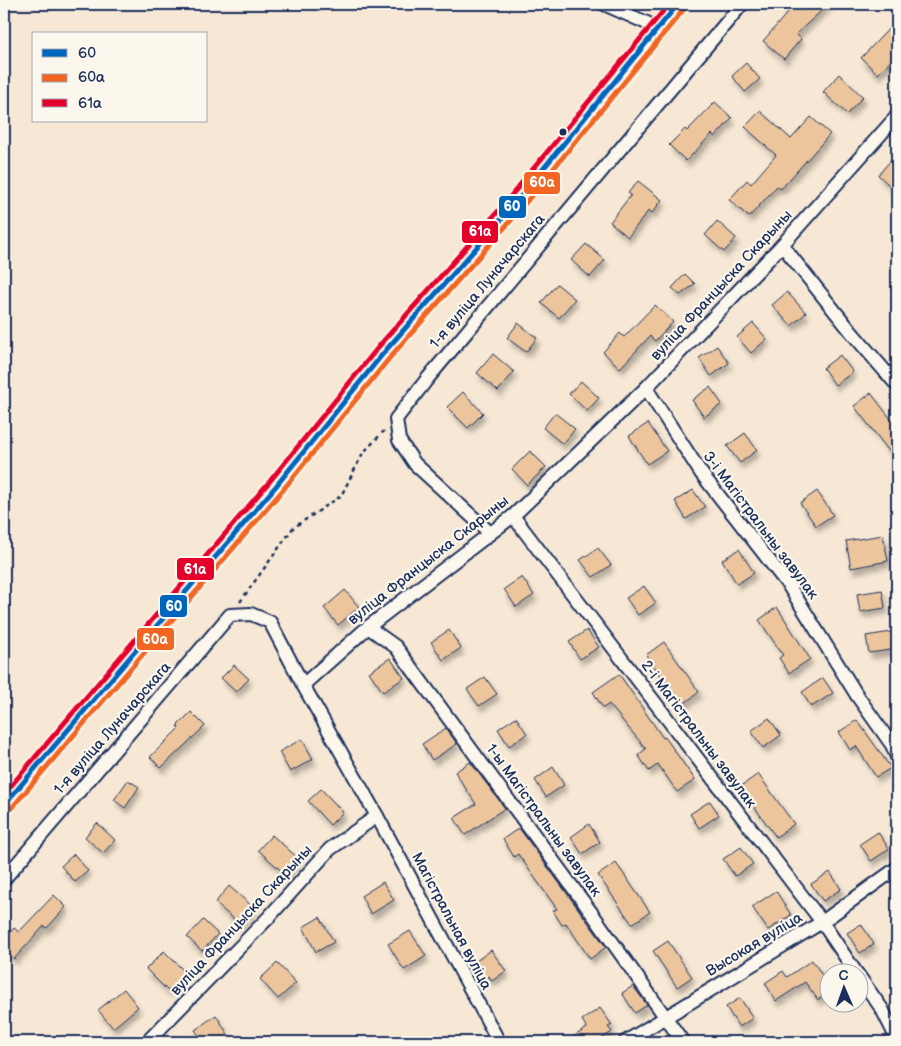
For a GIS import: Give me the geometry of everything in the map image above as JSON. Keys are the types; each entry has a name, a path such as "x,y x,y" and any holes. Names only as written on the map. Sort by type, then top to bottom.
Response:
{"street":[{"path":"604,4 658,28"},
{"path":"4,805 276,486 386,350 513,205 678,4"},
{"name":"1-я вуліца Луначарскага","path":"396,420 428,378 742,4"},
{"name":"вуліца Францыска Скарыны","path":"303,685 368,627 513,516 646,388 782,244 897,116"},
{"path":"782,244 853,334 897,385"},
{"name":"3-і Магістральны завулак","path":"646,388 701,474 789,586 858,696 892,744 897,757"},
{"path":"396,420 399,440 416,464 490,533"},
{"name":"2-і Магістральны завулак","path":"513,516 822,922 851,964"},
{"path":"230,615 252,614 270,622 303,685 377,816"},
{"name":"1-я вуліца Луначарскага","path":"4,880 230,615"},
{"name":"1-ы Магістральны завулак","path":"368,627 396,647 402,654 596,919 682,1042"},
{"name":"вуліца Францыска Скарыны","path":"147,1042 261,925 330,849 377,816"},
{"name":"Магістральная вуліца","path":"377,816 499,1042"},
{"name":"Высокая вуліца","path":"625,1042 822,922 897,868"},
{"name":"2-і Магістральны завулак","path":"868,989 882,1009 897,1039"}],"path":[{"path":"230,615 293,528 341,496 363,453 396,420"}],"building":[{"path":"795,4 829,4 796,34 801,39 784,59 763,41"},
{"path":"897,20 897,54 878,74 861,58"},
{"path":"746,63 760,79 745,92 732,76"},
{"path":"839,74 863,97 847,114 823,92"},
{"path":"715,102 732,118 715,137 712,134 686,161 669,145 685,129 687,131"},
{"path":"760,111 791,139 811,117 830,134 781,189 777,186 749,217 729,200 747,180 751,184 776,155 745,127"},
{"path":"897,153 897,192 878,175"},
{"path":"638,181 662,200 652,213 649,210 628,237 610,222 631,195 628,193"},
{"path":"717,221 736,238 724,252 705,235"},
{"path":"586,244 605,260 590,277 571,260"},
{"path":"685,274 695,284 680,295 672,288"},
{"path":"557,284 575,299 559,318 541,303"},
{"path":"787,292 806,313 791,326 772,305"},
{"path":"655,305 673,322 655,341 650,336 620,368 603,352 620,333 624,337"},
{"path":"518,323 537,338 526,352 507,338"},
{"path":"753,323 767,339 751,353 737,337"},
{"path":"717,346 729,363 711,376 699,358"},
{"path":"493,354 514,372 498,391 477,373"},
{"path":"840,355 853,372 835,385 823,368"},
{"path":"581,381 599,398 587,411 569,394"},
{"path":"710,387 722,404 704,417 692,400"},
{"path":"463,392 483,413 468,428 447,407"},
{"path":"871,393 893,422 897,419 897,445 889,451 854,406"},
{"path":"555,413 575,429 563,444 543,428"},
{"path":"648,423 667,451 647,464 629,436"},
{"path":"745,433 757,450 740,463 727,446"},
{"path":"530,451 546,467 527,485 512,469"},
{"path":"693,490 705,507 686,519 675,501"},
{"path":"817,491 833,515 816,526 800,503"},
{"path":"883,535 888,561 851,568 846,541"},
{"path":"598,548 611,565 593,577 580,560"},
{"path":"739,549 754,573 737,584 722,560"},
{"path":"522,577 534,595 516,607 504,589"},
{"path":"644,586 656,603 638,615 626,598"},
{"path":"345,590 359,607 338,625 324,608"},
{"path":"882,590 885,608 860,612 857,594"},
{"path":"777,607 810,659 789,673 779,658 783,655 759,620"},
{"path":"449,630 461,648 443,660 431,642"},
{"path":"587,630 599,647 580,659 569,642"},
{"path":"897,631 897,649 869,653 866,636"},
{"path":"664,642 699,692 682,705 646,655"},
{"path":"390,658 404,678 383,692 369,672"},
{"path":"234,665 249,679 236,692 221,678"},
{"path":"619,674 663,738 665,737 695,780 677,792 658,764 649,771 638,755 646,749 609,704 603,708 593,692"},
{"path":"485,677 497,694 479,706 467,689"},
{"path":"823,678 833,693 811,707 802,692"},
{"path":"191,712 205,726 161,768 150,757 179,728 177,726"},
{"path":"516,717 527,734 509,746 498,729"},
{"path":"769,718 781,735 763,748 751,731"},
{"path":"857,720 891,768 876,777 856,746 850,750 839,732"},
{"path":"446,728 457,744 432,760 422,744"},
{"path":"302,739 313,759 290,772 279,752"},
{"path":"470,762 505,808 465,835 454,818 476,804 455,772"},
{"path":"553,767 564,785 546,797 535,780"},
{"path":"758,774 794,824 776,837 740,787"},
{"path":"128,780 139,787 125,808 114,800"},
{"path":"321,789 343,812 330,825 308,801"},
{"path":"710,801 719,815 699,828 690,814"},
{"path":"97,823 115,840 103,853 85,837"},
{"path":"589,824 600,842 582,854 571,837"},
{"path":"519,828 606,947 590,959 566,923 562,925 553,911 557,909 518,854 514,857 503,839"},
{"path":"878,832 889,849 871,861 860,844"},
{"path":"272,835 299,859 285,874 258,850"},
{"path":"741,847 753,864 735,876 723,859"},
{"path":"74,854 88,871 75,882 61,866"},
{"path":"616,863 650,912 632,924 598,875"},
{"path":"830,872 841,889 823,901 811,884"},
{"path":"383,882 394,900 371,914 361,896"},
{"path":"229,886 254,908 240,924 215,903"},
{"path":"776,891 791,915 768,930 752,907"},
{"path":"54,895 66,907 47,928 44,926 14,959 4,950 4,939 14,928 19,932"},
{"path":"320,917 334,942 316,952 303,927"},
{"path":"203,920 218,934 202,951 187,937"},
{"path":"861,924 874,944 860,953 847,933"},
{"path":"410,931 426,956 404,970 388,944"},
{"path":"668,941 692,977 677,987 653,951"},
{"path":"491,950 506,971 492,981 489,976 483,980 474,968 479,964 476,961"},
{"path":"164,951 186,973 168,991 146,969"},
{"path":"812,960 818,969 818,1000 805,982 776,1001 765,983 783,971 787,977"},
{"path":"277,963 296,983 278,999 260,979"},
{"path":"633,986 647,1005 635,1013 622,993"},
{"path":"124,989 138,1007 113,1028 98,1010"},
{"path":"740,998 753,1018 739,1027 726,1007"},
{"path":"600,1008 612,1025 608,1027 612,1032 596,1042 565,1042 587,1028 582,1020"},
{"path":"216,1015 229,1036 219,1042 203,1042 195,1030"}],"transit line":[{"name":"61а","path":"4,794 270,481 380,345 501,208 669,4"},
{"name":"60","path":"4,805 276,486 386,350 507,213 678,4"},
{"name":"60а","path":"10,810 282,491 392,355 513,218 684,9"}]}
